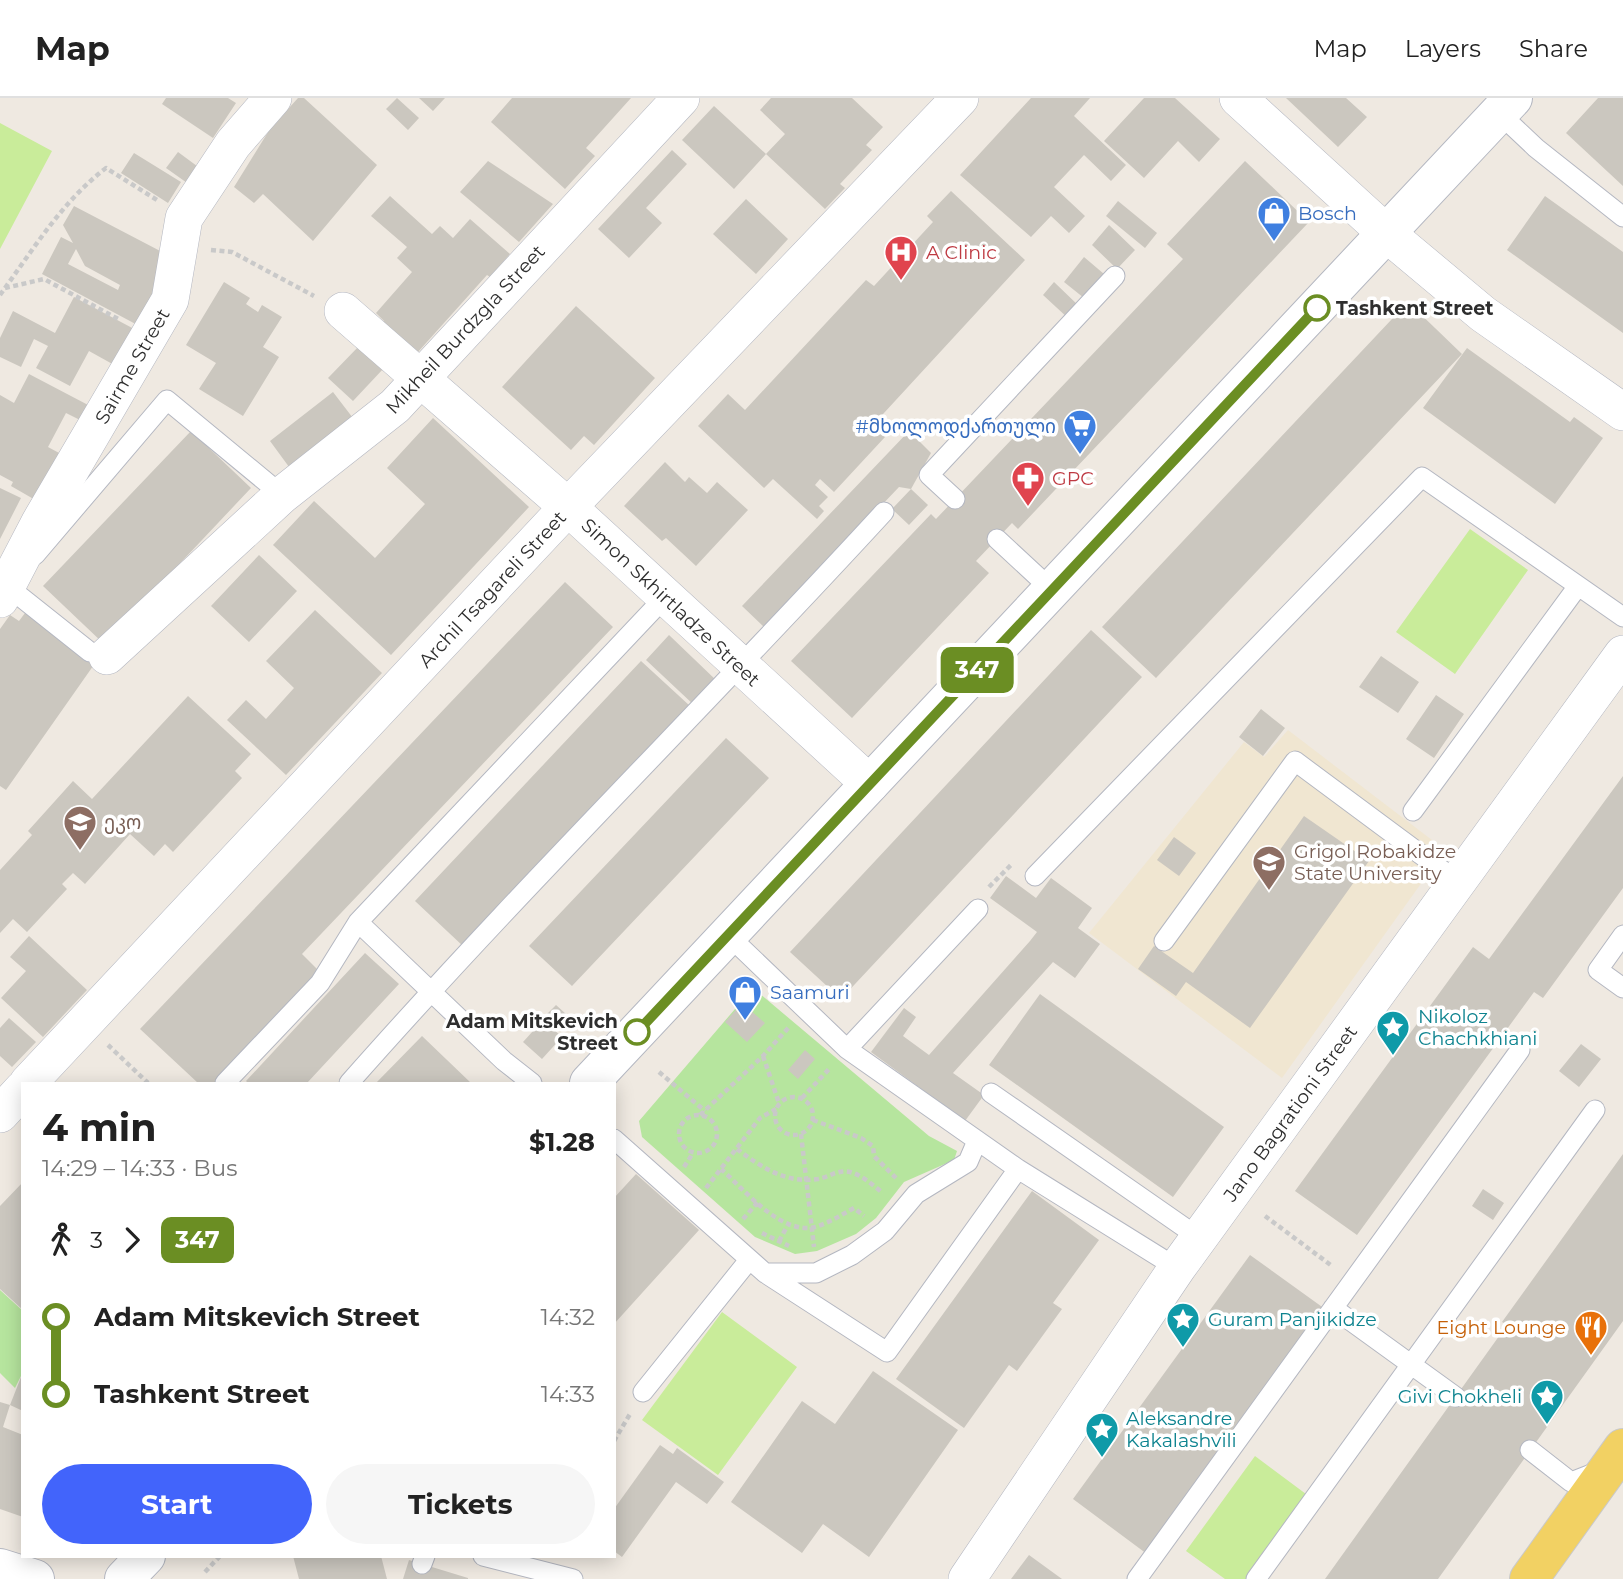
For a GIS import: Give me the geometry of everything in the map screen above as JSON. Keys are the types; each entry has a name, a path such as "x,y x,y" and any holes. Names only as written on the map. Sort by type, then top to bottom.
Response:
{"main road":[{"path":"590,1082 1506,106"},
{"path":"1529,1579 1619,1464"},
{"path":"124,1579 144,1558"},
{"path":"0,1568 35,1579"}],"street":[{"name":"Sairme Street","path":"8,585 40,522 170,300 184,218 233,144 273,98"},
{"name":"Mikheil Burdzgla Street","path":"99,654 282,495 395,406 681,98"},
{"name":"Archil Tsagareli Street","path":"30,1082 568,507 960,98"},
{"path":"1238,98 1386,233 1483,314 1623,412"},
{"name":"Simon Skhirtladze Street","path":"343,312 568,507 870,784"},
{"name":"Jano Bagrationi Street","path":"967,1579 1177,1268 1201,1239 1623,654"},
{"path":"0,1114 21,1091"}],"lane":[{"path":"1506,106 1623,217"},
{"path":"955,499 929,475 1115,276"},
{"path":"99,654 8,585 43,548 167,400 282,495"},
{"path":"1035,877 1422,477 1623,617"},
{"path":"350,1082 431,991 741,667 884,512"},
{"path":"997,540 1052,590"},
{"path":"1413,811 1578,586"},
{"path":"226,1082 320,983 358,922 665,597"},
{"path":"1164,941 1295,761 1458,882"},
{"path":"847,1049 978,909"},
{"path":"358,922 504,1061 531,1082"},
{"path":"728,935 847,1049 1018,1169 1177,1268"},
{"path":"1623,935 1598,970 1623,988"},
{"path":"1137,1579 1520,1050"},
{"path":"991,1093 1201,1239"},
{"path":"1256,1579 1595,1110"},
{"path":"616,1141 765,1273 887,1352 1018,1169"},
{"path":"765,1273 816,1273 852,1255 885,1231 916,1194 968,1162 977,1141"},
{"path":"643,1392 749,1260"},
{"path":"1333,1308 1456,1397"},
{"path":"1530,1450 1570,1482 1619,1464"},
{"path":"491,1558 573,1579"}],"path":[{"path":"0,295 49,227 86,184 106,168 122,177"},
{"path":"232,253 343,312"},
{"path":"5,288 44,279 130,325"},
{"path":"978,909 979,897 1011,864 1035,877"},
{"path":"659,1072 703,1113 716,1126 717,1139 711,1149 699,1154 682,1146 679,1134 688,1118 703,1113 763,1056 804,1009"},
{"path":"106,1043 147,1082"},
{"path":"802,1098 847,1049"},
{"path":"763,1056 777,1106 775,1121 782,1132 801,1134"},
{"path":"715,1195 705,1187 760,1118 790,1097 802,1098 811,1107 813,1120 801,1134 814,1247"},
{"path":"813,1120 861,1138 873,1146 874,1156 881,1165 916,1194"},
{"path":"737,1149 789,1179 807,1180 851,1172 887,1196"},
{"path":"721,1169 758,1202 789,1223 812,1227 854,1208 870,1217 861,1225"},
{"path":"744,1219 758,1202"},
{"path":"734,1211 751,1225"},
{"path":"1265,1216 1353,1281"},
{"path":"779,1241 789,1223"},
{"path":"758,1231 796,1249"},
{"path":"805,1248 824,1243"},
{"path":"205,1572 218,1558"}],"shaded area":[{"name":"Grigol Robakidze State University","path":"1288,730 1445,850 1282,1078 1089,933 1244,742 1264,757"}],"green space":[{"path":"0,123 52,151 0,249"},
{"path":"1470,529 1528,570 1455,674 1396,632"},
{"path":"753,988 929,1136 957,1151 954,1160 904,1182 876,1218 856,1234 817,1251 795,1254 755,1237 642,1137 639,1121"},
{"path":"0,1290 21,1309 21,1376 15,1388 0,1373"},
{"path":"722,1312 797,1367 718,1475 642,1420"},
{"path":"1255,1456 1310,1497 1250,1579 1225,1579 1186,1551"}],"building":[{"path":"166,98 228,98 236,103 213,138 162,104"},
{"path":"298,98 304,98 377,165 313,241 263,194 254,203 234,187 270,129"},
{"path":"397,98 419,118 408,130 386,109"},
{"path":"419,98 445,98 433,111"},
{"path":"512,98 631,98 586,148 595,156 565,189 491,122"},
{"path":"771,98 852,98 883,127 866,145 872,150 840,184 845,188 825,209 766,154 785,134 760,110"},
{"path":"1031,98 1090,98 1074,116 1126,165 1111,181 1084,155 1054,187 1085,216 1069,233 1051,216 1031,237 960,175"},
{"path":"1144,98 1175,98 1220,139 1199,162 1178,141 1144,178 1104,141"},
{"path":"1286,98 1346,98 1367,117 1338,147"},
{"path":"1598,98 1623,98 1623,186 1566,133"},
{"path":"714,106 766,154 734,189 682,140"},
{"path":"672,150 687,164 646,208 662,223 629,258 598,229"},
{"path":"178,152 201,169 190,185 166,168"},
{"path":"134,153 181,182 168,203 121,173"},
{"path":"488,161 553,204 519,242 460,192"},
{"path":"1245,161 1309,222 1018,529 1012,523 976,561 989,573 852,718 791,661 931,514 936,519 1183,259 1167,244"},
{"path":"951,191 1025,260 872,426 885,437 834,492 820,479 815,485 828,497 819,506 824,511 817,519 773,479 764,488 698,426 728,394 745,410 866,280 874,286 933,222 927,216"},
{"path":"390,196 432,234 440,226 453,238 470,219 510,254 490,277 487,275 409,362 375,330 384,321 376,313 412,272 397,258 407,247 371,216"},
{"path":"1545,196 1623,252 1623,333 1507,250"},
{"path":"746,199 788,239 756,274 713,234"},
{"path":"1118,201 1157,233 1145,248 1106,216"},
{"path":"74,206 164,253 166,268 143,328 42,274 61,237 73,243 63,225","holes":["76,249 85,266 120,285 118,290 68,264"]},
{"path":"1109,225 1135,250 1117,269 1092,245"},
{"path":"1084,257 1104,274 1084,298 1064,282"},
{"path":"224,282 250,298 246,304 258,312 262,305 282,317 263,347 279,357 243,416 199,389 216,363 186,345"},
{"path":"1054,282 1080,307 1069,319 1043,295"},
{"path":"74,297 136,330 116,366 89,351 70,386 36,368 48,346 34,339 21,367 0,357 0,338 13,311 55,333"},
{"path":"1408,302 1462,354 1156,678 1102,627"},
{"path":"576,306 655,378 594,445 584,436 571,450 502,387"},
{"path":"360,345 384,368 353,401 328,378"},
{"path":"1467,348 1570,422 1574,417 1603,438 1555,504 1423,408"},
{"path":"29,374 90,406 82,421 66,413 48,447 61,454 37,501 11,486 13,482 0,475 0,395 14,403"},
{"path":"333,392 356,422 292,471 270,441"},
{"path":"433,418 529,507 391,655 273,545 314,501 375,558 425,504 387,468"},
{"path":"191,431 251,488 104,644 43,586"},
{"path":"909,431 931,453 911,489 899,487 765,628 742,606"},
{"path":"665,462 685,482 689,477 707,493 717,482 748,510 696,566 666,538 662,541 624,506"},
{"path":"0,488 21,498 0,539"},
{"path":"911,489 928,505 909,525 892,509"},
{"path":"259,555 297,591 249,642 211,606"},
{"path":"565,582 613,627 302,954 321,973 217,1082 197,1082 140,1029"},
{"path":"28,609 98,659 6,790 0,786 0,629 10,615 19,621"},
{"path":"315,610 382,673 286,775 227,720 246,700 266,719 294,688 266,661"},
{"path":"1091,630 1142,677 841,999 790,952"},
{"path":"669,635 718,682 695,706 646,660"},
{"path":"1381,656 1419,682 1398,713 1359,687"},
{"path":"641,661 690,706 464,947 415,901"},
{"path":"1436,695 1464,714 1434,758 1406,739"},
{"path":"188,696 251,754 235,771 242,778 173,852 165,844 154,856 130,834 85,884 73,873 62,884 67,889 27,932 13,919 0,933 0,870 32,835 28,831 73,781 92,799"},
{"path":"1261,709 1285,728 1263,756 1239,737"},
{"path":"726,738 769,778 572,986 529,946"},
{"path":"1623,776 1623,888 1543,998 1534,992 1357,1235 1295,1191 1473,947 1489,959"},
{"path":"1304,816 1369,861 1250,1028 1186,982 1176,996 1138,969 1154,946 1193,973"},
{"path":"1174,837 1196,853 1179,876 1157,860"},
{"path":"1006,876 1036,898 1051,878 1092,908 1078,928 1100,944 1075,978 1053,962 953,1073 984,1095 965,1121 871,1052 904,1008 916,1017 903,1036 929,1055 1037,932 990,898"},
{"path":"29,936 87,990 43,1037 1,998 26,971 10,957"},
{"path":"365,953 399,984 308,1082 246,1081"},
{"path":"1040,994 1224,1127 1173,1197 989,1065"},
{"name":"Saamuri","path":"742,1003 765,1023 747,1042 725,1022"},
{"path":"556,1005 566,1014 555,1026 545,1016"},
{"path":"9,1018 36,1042 12,1067 0,1056 0,1028"},
{"path":"543,1020 562,1037 542,1059 523,1042"},
{"path":"422,1036 470,1082 377,1082"},
{"path":"1581,1044 1601,1059 1579,1087 1559,1071"},
{"path":"805,1050 815,1059 798,1079 788,1070"},
{"path":"1623,1154 1623,1321 1438,1579 1325,1579 1507,1325 1502,1322"},
{"path":"636,1174 699,1230 616,1322 616,1196"},
{"path":"21,1184 21,1308 0,1289 0,1206"},
{"path":"1483,1189 1504,1203 1493,1220 1472,1206"},
{"path":"1032,1191 1099,1240 1053,1303 1062,1309 1017,1371 1009,1365 964,1428 896,1379"},
{"path":"1250,1255 1325,1309 1147,1554 1073,1499"},
{"path":"873,1371 958,1430 869,1557 823,1524 802,1553 731,1502 802,1401 835,1424"},
{"path":"21,1377 21,1410 10,1405"},
{"path":"0,1402 10,1405 3,1427 21,1434 21,1516 0,1509"},
{"path":"660,1445 673,1454 677,1448 724,1482 707,1504 676,1482 622,1557 616,1552 616,1506"},
{"path":"1029,1555 1062,1579 1011,1579"},
{"path":"294,1558 382,1558 387,1579 299,1579"},
{"path":"409,1560 468,1578 468,1579 403,1579"}],"bus line":[{"name":"347","path":"637,1032 1317,308"}],"place":[{"name":"Bosch","path":"1274,243"},
{"name":"A Clinic","path":"901,282"},
{"name":"Tashkent Street","path":"1317,308"},
{"name":"#მხოლოდქართული","path":"1080,456"},
{"name":"GPC","path":"1028,508"},
{"name":"ეკო","path":"80,852"},
{"name":"Grigol Robakidze State University","path":"1269,892"},
{"name":"Saamuri","path":"745,1022"},
{"name":"Adam Mitskevich Street","path":"637,1032"},
{"name":"Nikoloz Chachkhiani","path":"1393,1057"},
{"name":"Guram Panjikidze","path":"1183,1349"},
{"name":"Eight Lounge","path":"1591,1357"},
{"name":"Givi Chokheli","path":"1547,1426"},
{"name":"Aleksandre Kakalashvili","path":"1102,1459"}]}
